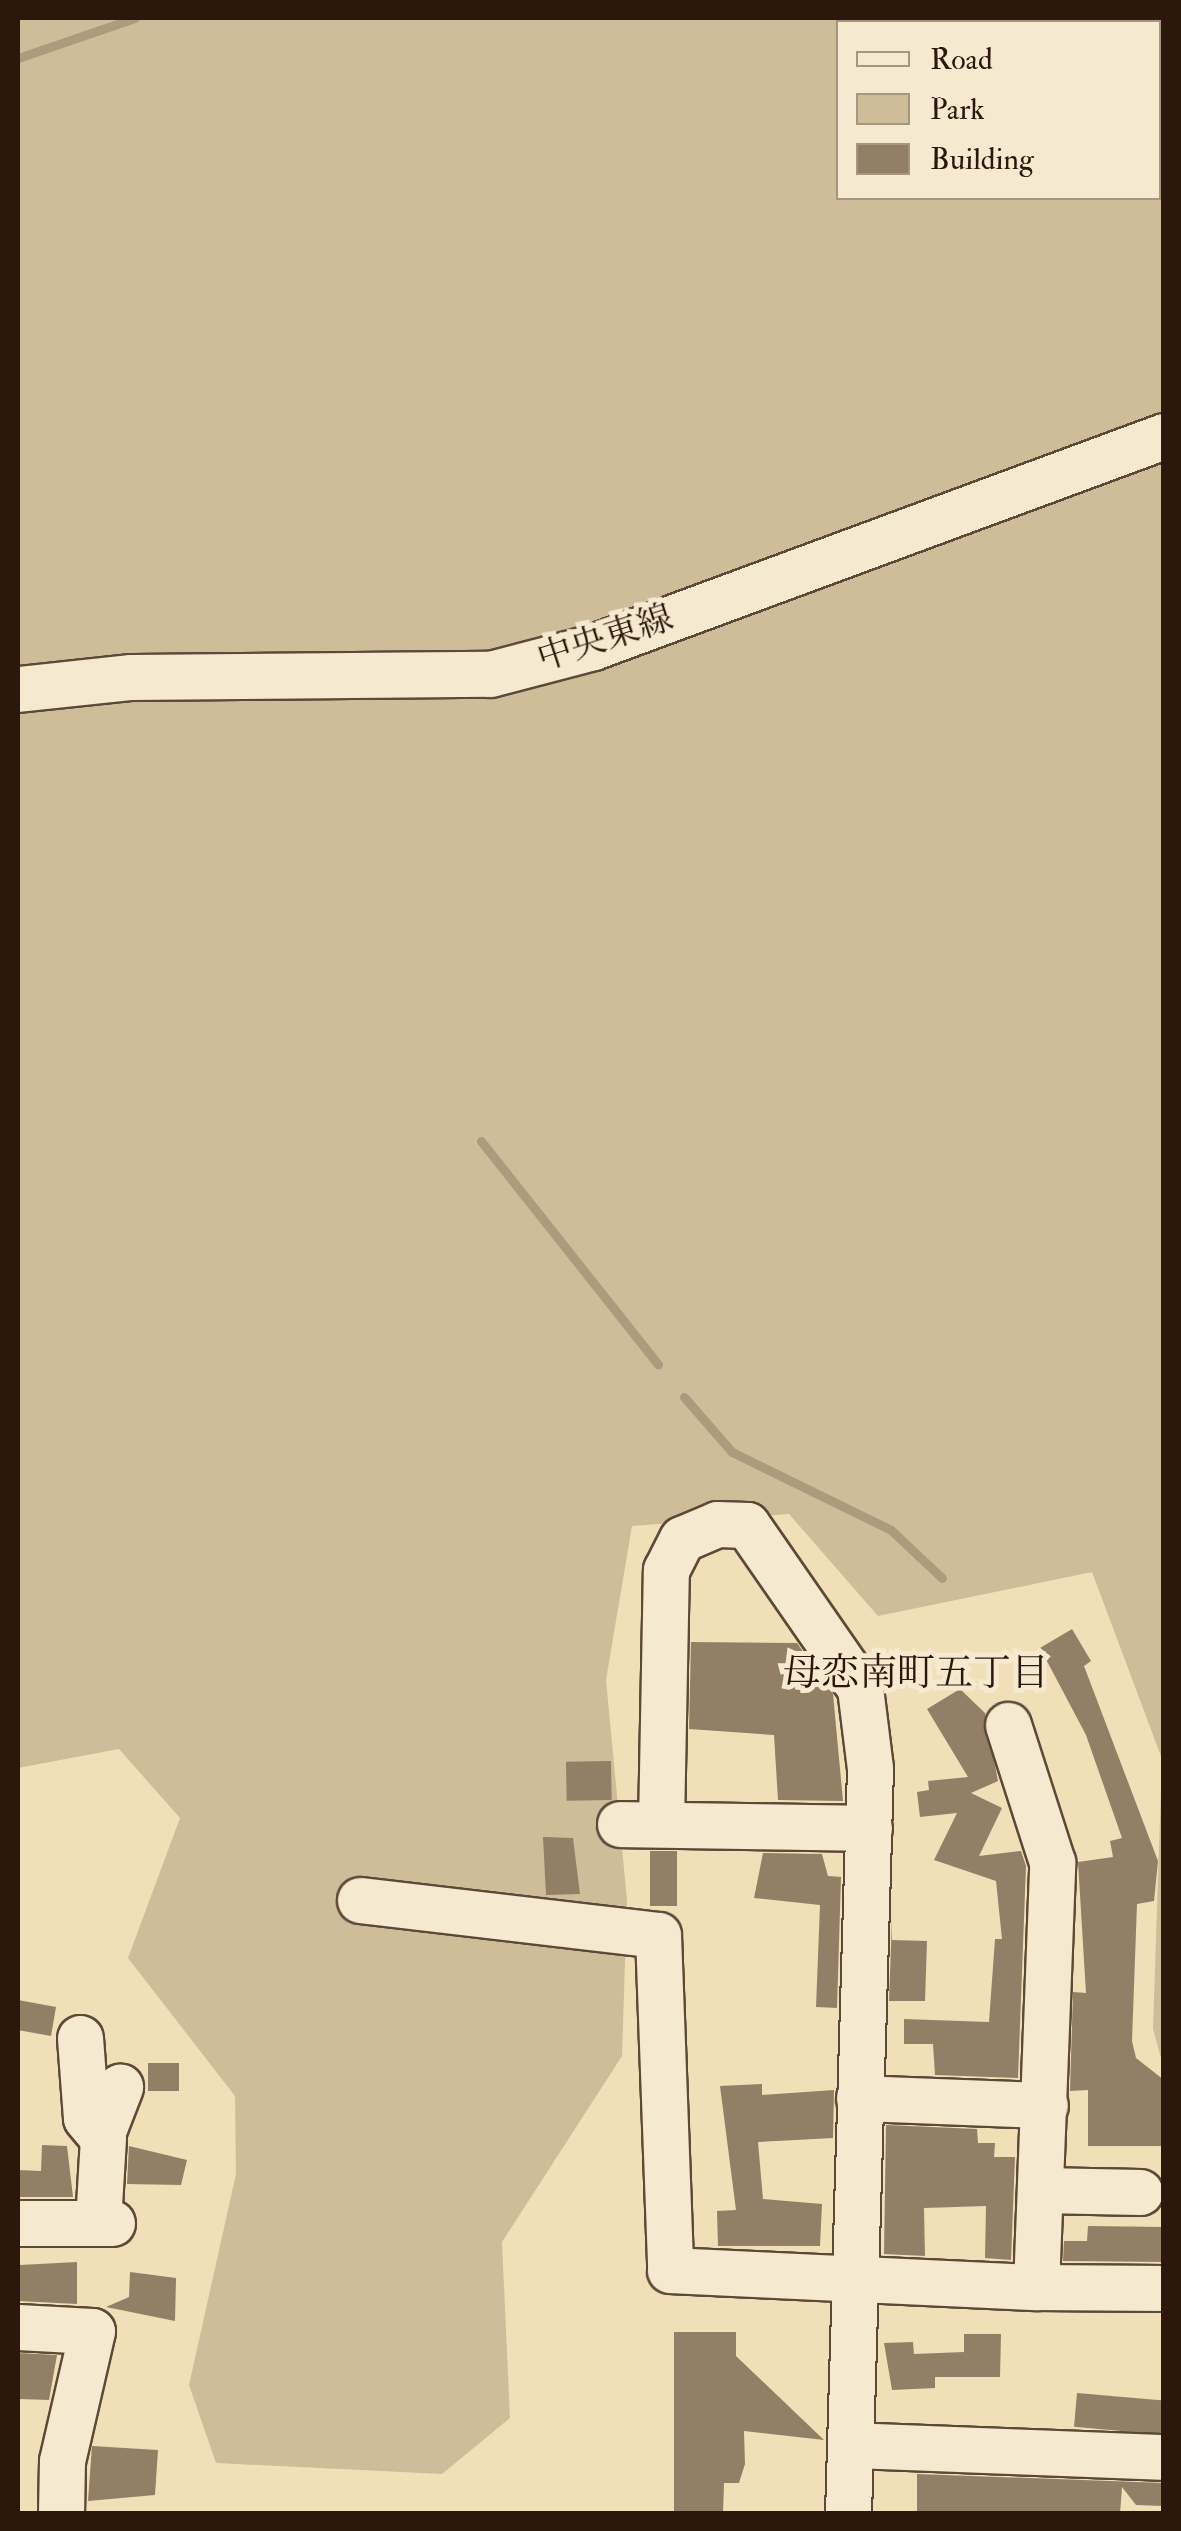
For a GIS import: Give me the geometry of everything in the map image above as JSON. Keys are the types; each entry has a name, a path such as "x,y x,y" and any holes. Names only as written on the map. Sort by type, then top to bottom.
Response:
{"street":[{"name":"中央東線","path":"18,689 131,677 490,674 593,647 1164,436"},
{"path":"848,2514 858,2282 859,2098 868,1828 860,1688 768,1544 747,1525 717,1524 682,1539 666,1570 641,1824 868,1828"},
{"path":"1008,1725 1052,1862 1036,2288"},
{"path":"360,1900 658,1935 670,2270 858,2282 1164,2288"},
{"path":"80,2038 86,2118 101,2136"},
{"path":"18,2223 105,2223 101,2136 120,2087"},
{"path":"859,2098 1044,2105"},
{"path":"1041,2190 1140,2192"},
{"path":"18,2327 92,2331 62,2462 61,2514"},
{"path":"851,2445 1164,2456"}],"green space":[{"path":"18,18 1163,18 1163,2065 1153,2029 1162,1759 1092,1572 878,1616 789,1514 632,1526 606,1680 627,1900 622,2056 502,2242 510,2418 442,2474 216,2463 189,2385 236,2174 235,2096 128,1958 180,1818 119,1749 18,1768"}],"building":[{"path":"1072,1629 1091,1661 1084,1666 1158,1861 1154,1901 1137,1904 1132,2041 1136,2058 1164,2080 1164,2146 1088,2146 1088,2090 1070,2091 1073,1992 1086,1993 1078,1862 1113,1857 1110,1841 1122,1838 1086,1735 1040,1648"},
{"path":"691,1642 797,1643 833,1694 843,1801 778,1800 774,1735 689,1729"},
{"path":"960,1689 985,1713 998,1781 971,1793 1002,1808 979,1856 1021,1851 1026,1866 1018,2078 935,2075 933,2044 904,2044 904,2019 989,2022 995,1939 1002,1939 996,1881 934,1860 957,1813 920,1817 917,1792 929,1790 928,1781 968,1777 927,1709"},
{"path":"611,1761 612,1800 567,1801 566,1762"},
{"path":"543,1837 573,1838 580,1894 546,1895"},
{"path":"650,1851 677,1851 677,1906 650,1906"},
{"path":"763,1853 822,1854 828,1876 841,1877 837,2008 816,2007 820,1905 754,1898"},
{"path":"892,1920 892,1940 927,1941 925,2001 889,2001"},
{"path":"18,2000 56,2007 51,2036 18,2030"},
{"path":"148,2063 179,2063 179,2091 148,2091"},
{"path":"762,2084 762,2095 834,2090 833,2138 758,2142 763,2199 822,2204 820,2246 718,2246 717,2211 736,2210 720,2086"},
{"path":"886,2125 977,2129 978,2143 995,2143 994,2157 1015,2157 1011,2260 985,2258 986,2206 924,2208 925,2256 884,2254"},
{"path":"42,2145 67,2146 73,2197 18,2197 18,2170 41,2171"},
{"path":"129,2146 187,2160 181,2185 127,2184"},
{"path":"1088,2226 1164,2227 1164,2262 1063,2261 1064,2241 1087,2241"},
{"path":"77,2262 77,2304 18,2301 20,2265"},
{"path":"130,2272 176,2278 175,2321 106,2307 129,2297"},
{"path":"674,2332 736,2332 736,2356 824,2440 744,2431 745,2464 739,2483 724,2483 723,2514 674,2514"},
{"path":"964,2334 1001,2334 1000,2377 935,2377 935,2388 892,2390 884,2343 913,2342 914,2354 964,2352"},
{"path":"18,2353 57,2355 49,2400 18,2399"},
{"path":"1077,2393 1164,2401 1161,2434 1074,2427"},
{"path":"92,2446 158,2450 155,2495 88,2501"},
{"path":"917,2474 1164,2483 1164,2506 1136,2505 1122,2487 1120,2514 917,2514"}],"waterway":[{"path":"18,58 135,18"},
{"path":"481,1141 658,1364"},
{"path":"684,1397 732,1452 891,1530 942,1578"}],"district":[{"name":"母恋南町五丁目","path":"916,1674"}]}
